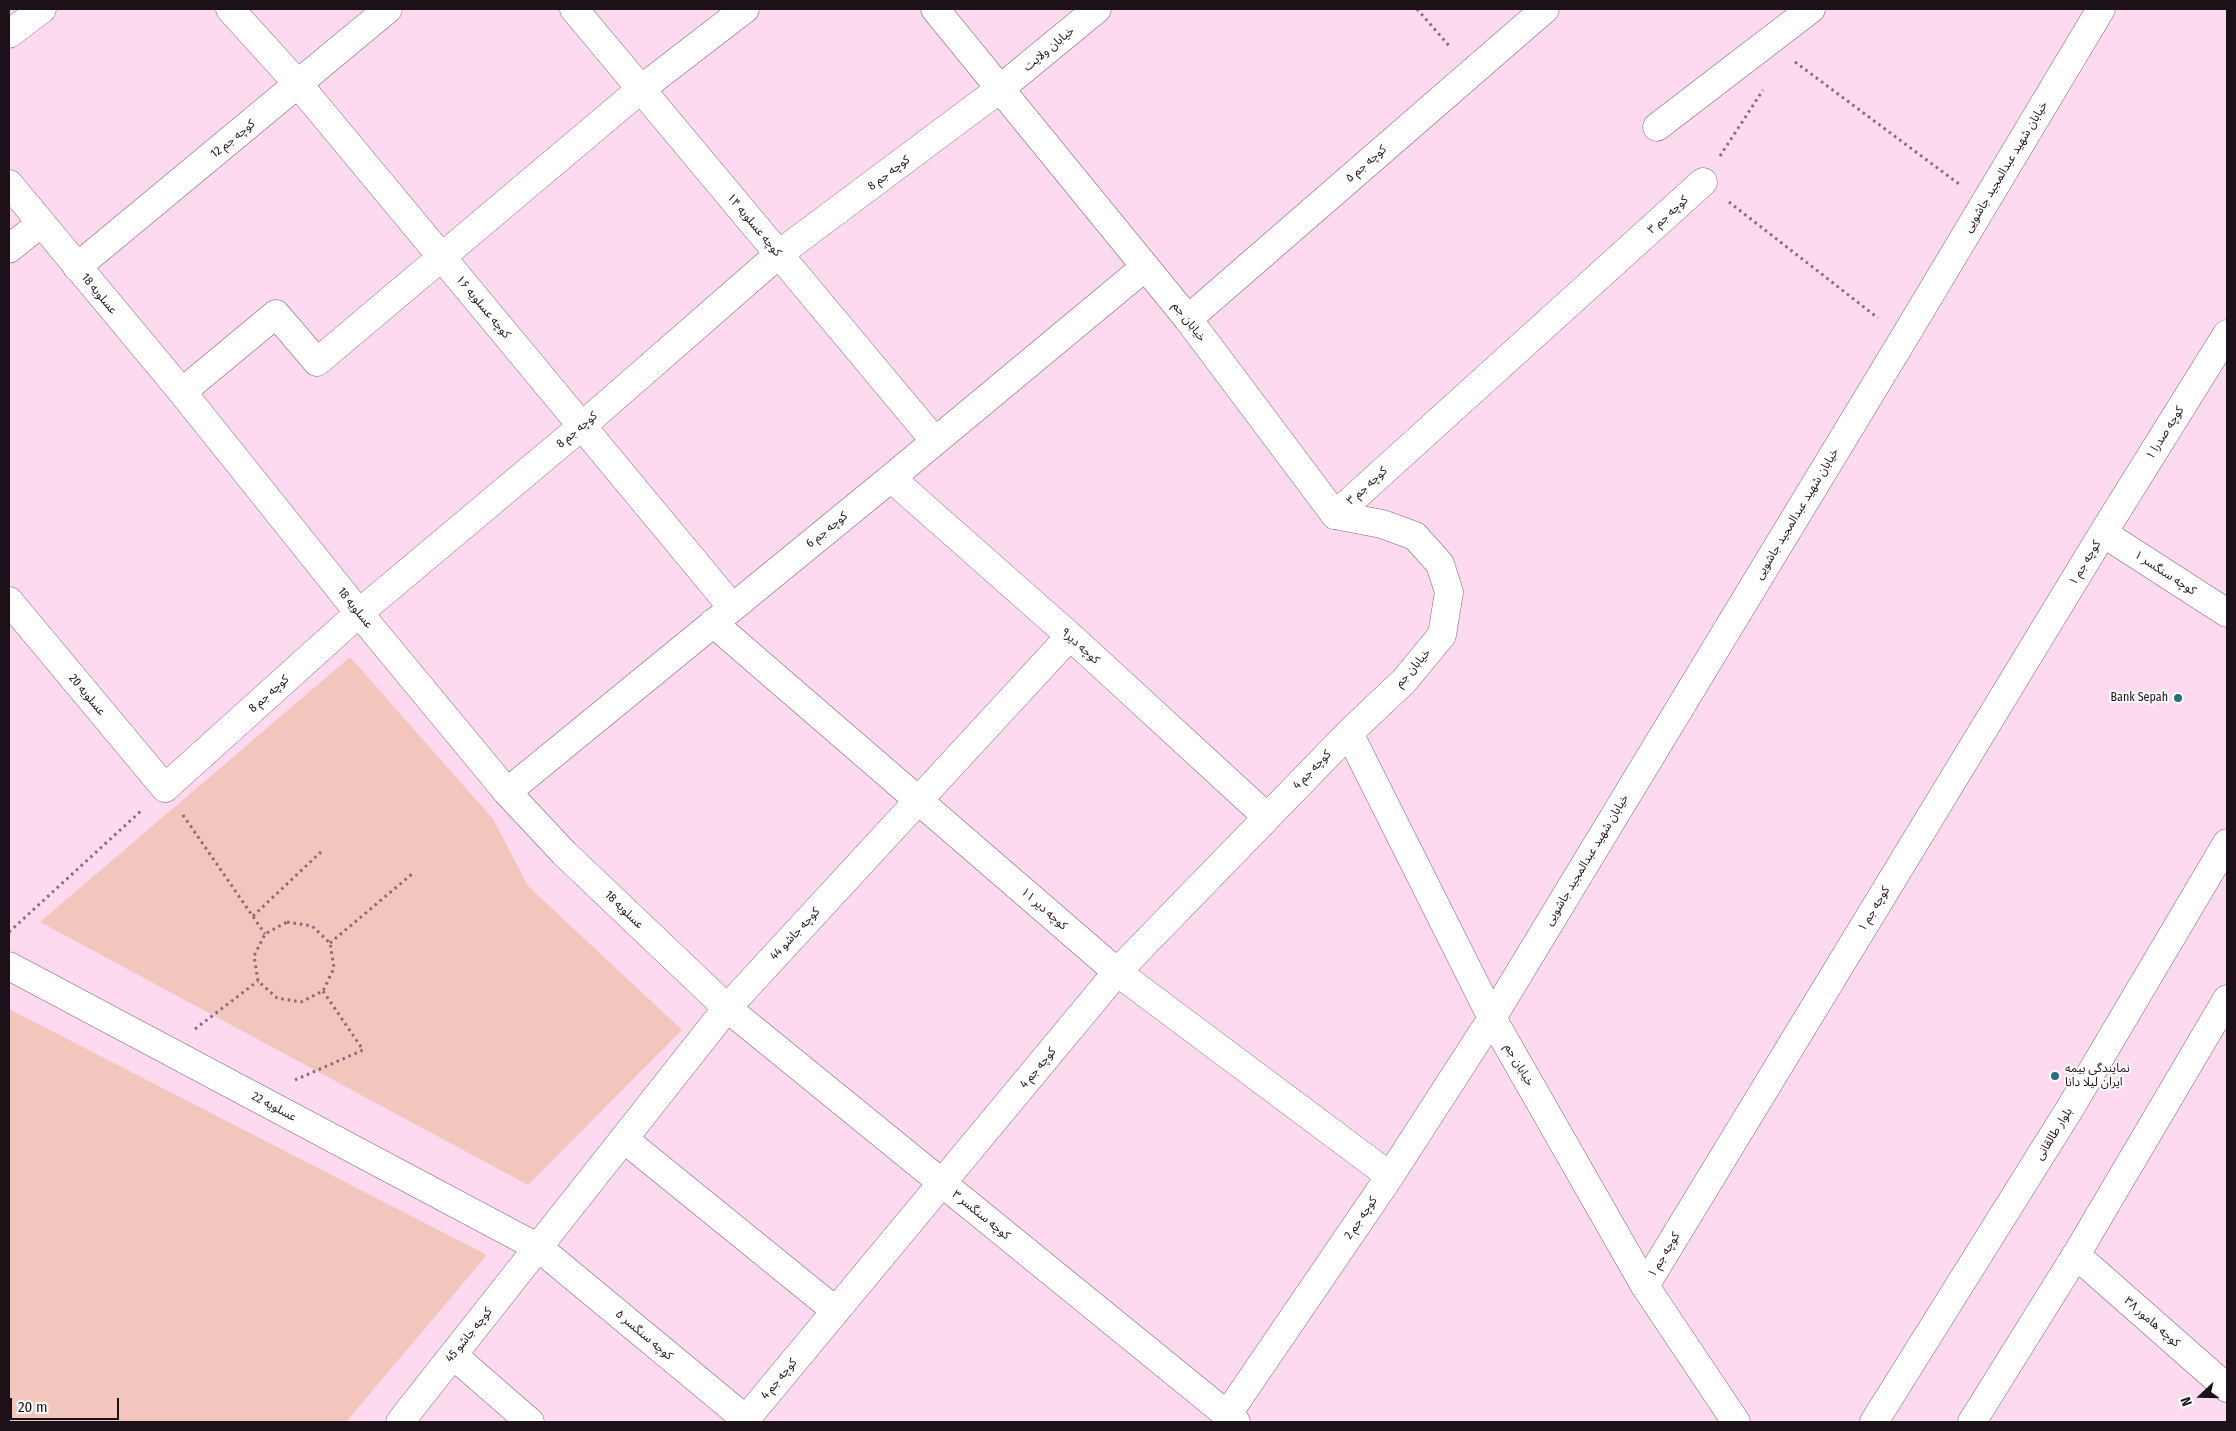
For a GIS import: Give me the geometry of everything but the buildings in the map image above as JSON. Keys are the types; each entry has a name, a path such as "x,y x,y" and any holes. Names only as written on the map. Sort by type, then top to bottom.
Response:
{"street":[{"path":"9,34 42,9"},
{"name":"کوچه عسلویه ۱۶","path":"230,9 299,85 582,426 723,615"},
{"name":"کوچه جم 12","path":"77,267 299,85 388,9"},
{"name":"کوچه عسلویه ۱۴","path":"574,9 934,440"},
{"path":"182,392 276,314 317,362 641,89 745,9"},
{"name":"خیابان جم","path":"935,9 1188,319 1334,515 1382,524 1415,536 1440,564 1449,592 1442,635 1404,681 1348,733 1492,1018 1645,1286 1736,1422"},
{"name":"خیابان ولایت","path":"1001,88 1097,9"},
{"name":"کوچه جم ۵","path":"1188,319 1545,9"},
{"path":"1657,127 1811,9"},
{"name":"خیابان شهید عبدالمجید جاشویی","path":"1492,1018 2101,9"},
{"name":"کوچه جم 8","path":"165,788 359,613 582,426 779,254 1001,88"},
{"name":"کوچه جم ۳","path":"1334,515 1703,182"},
{"name":"عسلویه 18","path":"9,184 182,392 359,613 507,792 564,853 727,1008"},
{"path":"9,249 41,223"},
{"name":"کوچه جم 6","path":"507,792 891,478 934,440 1145,267"},
{"name":"کوچه صدرا ۱","path":"2104,533 2227,334"},
{"name":"کوچه دیر۹","path":"891,478 1070,636 1267,817"},
{"name":"کوچه سنگسر ۱","path":"2104,533 2227,613"},
{"name":"کوچه جم ۱","path":"1645,1286 2104,533"},
{"name":"عسلویه 20","path":"9,601 165,788"},
{"name":"کوچه دیر ۱۱","path":"723,615 918,800 1118,972 1390,1176"},
{"name":"کوچه جاشو 44","path":"539,1248 727,1008 1070,636"},
{"name":"کوچه جم 4","path":"747,1421 1118,972 1348,733"},
{"name":"بلوار طالقانی","path":"1874,1422 2069,1110 2227,843"},
{"name":"عسلویه 22","path":"9,966 539,1248"},
{"path":"1972,1422 2076,1256 2227,999"},
{"name":"کوچه سنگسر ۳","path":"727,1008 1231,1418"},
{"name":"کوچه جم 2","path":"1231,1418 1492,1018"},
{"path":"624,1139 836,1311"},
{"name":"کوچه جاشو 45","path":"400,1422 539,1248"},
{"name":"کوچه سنگسر ۵","path":"539,1248 747,1421"},
{"name":"کوچه هامور ۳۸","path":"2076,1256 2227,1388"},
{"path":"454,1355 530,1422"}],"path":[{"path":"1417,9 1472,72"},
{"path":"1793,61 1985,203"},
{"path":"1765,87 1703,182 1904,338"},
{"path":"9,932 165,788 265,934"},
{"path":"253,916 323,850"},
{"path":"330,943 412,874"},
{"path":"287,922 312,926 330,943 334,968 323,990 301,1002 277,998 258,981 254,956 265,934 287,922"},
{"path":"167,1050 258,981"},
{"path":"256,1098 363,1050 323,990"}],"shaded area":[{"path":"350,657 493,819 528,886 682,1030 528,1185 40,922"},
{"path":"9,1009 487,1255 346,1422 9,1422"}],"place":[{"name":"Bank Sepah","path":"2178,698"},
{"name":"نمایندگی بیمه ایران لیلا دانا","path":"2055,1076"}]}
